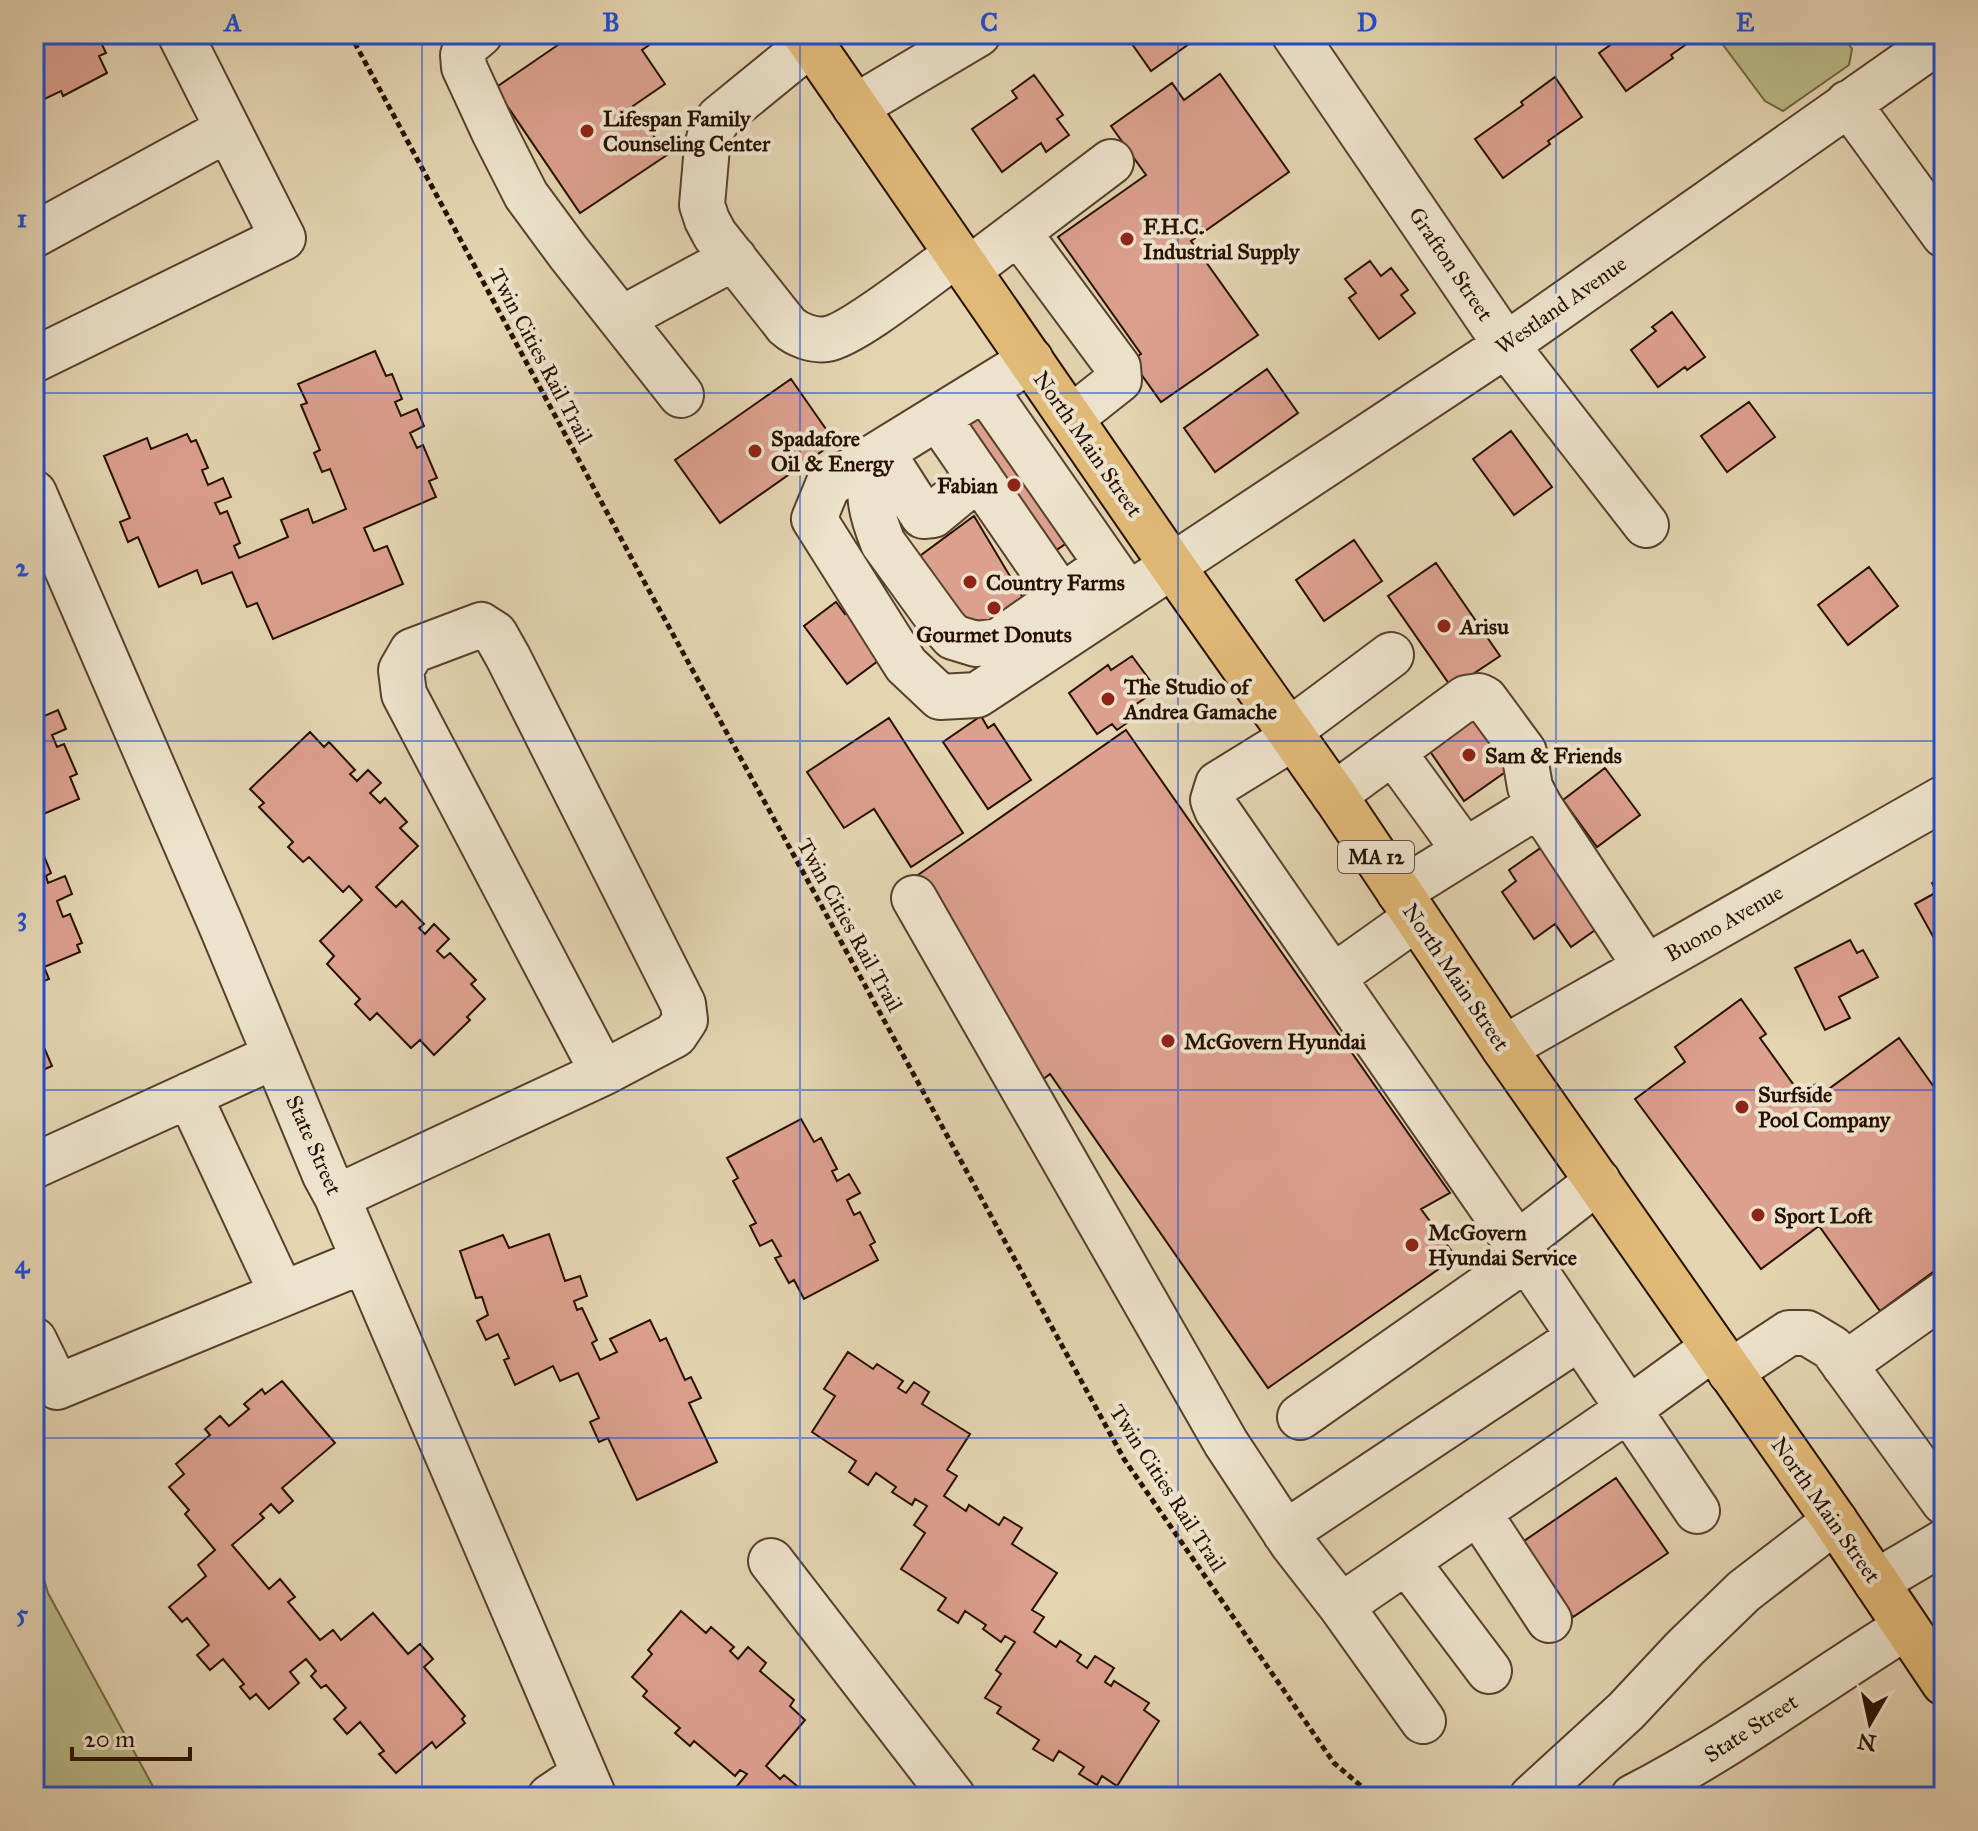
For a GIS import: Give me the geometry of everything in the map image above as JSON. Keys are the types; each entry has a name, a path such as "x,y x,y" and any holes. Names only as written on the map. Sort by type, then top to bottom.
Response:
{"highway":[{"name":"North Main Street","path":"808,39 1334,795 1504,1048 1835,1521 1944,1683"}],"street":[{"path":"34,360 283,238 180,34"},
{"path":"480,34 467,45 463,55 464,67 526,195 681,395"},
{"path":"855,107 978,34"},
{"name":"Grafton Street","path":"1294,34 1506,345 1646,525"},
{"name":"Westland Avenue","path":"1071,612 1118,580 1173,567 1506,345 1944,37"},
{"path":"808,39 719,118 711,131 702,205 715,235 794,332 828,339 856,326 1018,232 1111,162"},
{"path":"1848,103 1944,235"},
{"path":"34,235 228,129"},
{"path":"1018,232 1118,367 1120,374 1119,380 1071,418"},
{"path":"621,319 734,258"},
{"path":"1031,360 828,485 814,519 906,665 940,697 977,695 1071,612"},
{"path":"985,389 1118,580"},
{"path":"938,418 1071,612"},
{"path":"874,458 923,516 933,515 979,477"},
{"path":"874,458 871,508 883,543 953,637 976,644 999,641 1071,612"},
{"name":"State Street","path":"34,493 51,575 275,1056 337,1197 576,1789"},
{"path":"337,1197 603,1073 675,1035 685,1020 683,1004 508,657 495,634 481,625 412,651 401,670 404,694 603,1073"},
{"path":"1391,655 1291,734 1218,784 1213,800 1697,1511"},
{"path":"1334,795 1466,698 1479,696 1485,699 1524,752 1530,787 1539,805 1646,967"},
{"path":"1393,752 1465,851"},
{"name":"Buono Avenue","path":"1504,1048 1944,798"},
{"path":"1333,977 1465,851 1539,805"},
{"path":"914,898 1226,1443 1285,1533 1423,1721"},
{"path":"34,1166 275,1056"},
{"path":"189,1095 282,1294"},
{"path":"1300,1417 1522,1251 1598,1181"},
{"path":"34,1340 57,1387 363,1261"},
{"path":"1844,1365 1944,1294"},
{"path":"1341,1606 1629,1409 1721,1360 1789,1333 1807,1333 1832,1348 1944,1502"},
{"path":"1285,1533 1580,1337"},
{"path":"1478,1512 1549,1620"},
{"path":"1532,1797 1626,1711 1744,1591 1835,1521"},
{"path":"1876,1582 1944,1542"},
{"path":"771,1561 953,1797"},
{"path":"1407,1562 1489,1671"},
{"name":"State Street","path":"1633,1797 1684,1771 1759,1725 1906,1627"}],"path":[{"name":"Twin Cities Rail Trail","path":"350,34 646,585 1124,1459 1334,1763 1374,1797"}],"green space":[{"path":"1715,34 1843,34 1852,49 1849,65 1783,111 1765,101"},
{"path":"34,1545 48,1593 156,1792 165,1797 39,1797 34,1791"}],"building":[{"path":"34,34 97,34 106,53 99,56 107,73 63,96 61,91 34,104"},
{"name":"Lifespan Family Counseling Center","path":"574,34 665,34 642,50 665,84 633,106 667,155 580,213 495,88"},
{"path":"1125,34 1203,34 1151,71"},
{"path":"1626,34 1701,34 1626,91 1599,53"},
{"name":"F.H.C. Industrial Supply","path":"1220,74 1289,172 1191,241 1258,335 1161,402 1131,360 1141,354 1058,237 1146,175 1111,126 1172,83 1184,100"},
{"path":"1034,75 1063,115 1057,119 1069,135 1046,152 1041,143 1002,172 972,129 1017,98 1012,91"},
{"path":"1555,77 1582,117 1503,178 1475,139 1523,105 1521,102"},
{"path":"1370,261 1381,276 1391,268 1408,290 1401,295 1415,313 1379,339 1349,298 1356,293 1345,279"},
{"path":"1672,312 1705,357 1658,387 1631,350 1656,331 1652,327"},
{"path":"375,351 386,376 392,374 402,399 395,402 401,416 417,409 424,426 410,433 417,448 423,445 437,478 429,481 436,497 364,528 374,551 387,546 403,584 273,639 257,603 247,607 232,572 202,584 197,570 159,587 138,537 128,542 120,522 130,518 104,456 147,438 151,449 187,434 191,442 196,440 208,468 202,470 208,485 223,478 231,497 215,503 220,514 227,511 240,543 234,546 239,558 288,537 281,520 308,509 313,523 346,509 330,469 322,472 314,453 320,450 301,405 307,403 298,384"},
{"path":"1267,369 1298,413 1215,472 1184,428"},
{"name":"Spadafore Oil & Energy","path":"791,379 835,442 720,523 675,460"},
{"path":"1749,402 1775,437 1727,472 1701,436"},
{"name":"Fabian","path":"987,411 1074,538 1042,560 955,433"},
{"path":"1511,431 1552,487 1514,515 1473,459"},
{"name":"Country Farms","path":"974,516 1026,603 975,638 913,561"},
{"path":"1354,540 1382,581 1324,621 1296,580"},
{"name":"Arisu","path":"1436,563 1500,656 1452,688 1388,596"},
{"path":"1869,567 1898,606 1848,645 1818,605"},
{"path":"836,602 845,614 852,609 886,655 847,684 804,626"},
{"name":"The Studio of Andrea Gamache","path":"1132,656 1157,690 1135,705 1141,713 1117,730 1112,724 1097,734 1069,693 1108,665 1111,670"},
{"path":"34,674 44,699 36,702 42,717 58,710 66,729 52,735 57,747 64,744 77,774 70,777 79,799 34,818"},
{"name":"Sam & Friends","path":"1475,709 1514,766 1464,801 1425,744"},
{"path":"981,716 988,728 994,724 1031,780 988,809 943,742"},
{"path":"889,718 963,833 911,867 874,809 844,828 807,772"},
{"name":"McGovern Hyundai","path":"1126,730 1450,1193 1421,1209 1456,1257 1268,1388 1050,1074 1027,1092 915,877"},
{"path":"310,732 324,747 329,742 355,770 350,774 357,781 368,770 381,783 370,793 380,803 385,798 407,822 400,828 418,846 376,887 396,907 402,901 424,924 419,928 425,934 434,924 449,939 437,951 444,958 450,953 476,980 471,984 485,999 467,1017 470,1020 434,1055 420,1040 411,1048 377,1013 370,1020 355,1004 360,999 327,964 334,956 320,941 362,900 349,886 343,892 309,857 303,862 288,847 293,842 259,807 264,803 250,789"},
{"path":"1605,768 1640,815 1597,847 1563,800"},
{"path":"37,839 51,873 46,876 48,883 65,876 72,894 57,901 63,917 70,914 82,943 77,945 80,952 44,967 49,979 34,985 34,841"},
{"path":"1542,847 1598,928 1571,947 1555,924 1534,939 1502,892 1516,881 1509,870"},
{"path":"1944,875 1944,947 1940,949 1915,904 1937,892 1932,883"},
{"path":"1850,940 1857,953 1863,950 1878,977 1839,997 1850,1018 1825,1030 1795,968"},
{"path":"1741,999 1766,1034 1760,1038 1801,1095 1816,1084 1823,1093 1899,1038 1944,1101 1944,1264 1880,1311 1819,1226 1761,1269 1635,1099 1685,1062 1675,1047"},
{"path":"34,1024 52,1066 34,1074"},
{"path":"801,1119 814,1142 821,1138 837,1169 832,1171 837,1181 849,1174 860,1193 847,1200 854,1215 860,1212 875,1242 870,1245 878,1260 804,1299 794,1280 789,1283 775,1258 781,1256 772,1240 760,1246 750,1226 756,1223 733,1181 738,1178 727,1158"},
{"path":"549,1234 565,1281 580,1276 587,1296 574,1301 577,1310 582,1308 597,1340 592,1343 600,1360 617,1352 610,1339 650,1320 660,1341 666,1338 685,1380 691,1377 701,1398 689,1403 717,1462 637,1500 608,1438 599,1442 590,1422 599,1418 578,1373 560,1381 553,1366 515,1385 504,1360 509,1358 498,1334 486,1340 477,1321 488,1315 482,1297 476,1298 460,1251 503,1235 509,1248"},
{"path":"848,1352 873,1369 877,1364 903,1381 898,1388 906,1393 914,1382 929,1392 922,1404 970,1434 947,1470 957,1476 944,1496 966,1511 969,1505 999,1525 1004,1517 1022,1528 1012,1544 1057,1573 1032,1610 1044,1617 1034,1632 1056,1647 1060,1641 1081,1655 1077,1661 1087,1668 1095,1656 1114,1668 1105,1682 1111,1686 1114,1681 1149,1703 1144,1710 1159,1721 1117,1786 1102,1776 1097,1785 1079,1774 1084,1767 1059,1751 1053,1761 1033,1749 1039,1740 997,1713 1001,1707 985,1698 1001,1674 996,1670 1015,1642 1005,1636 1001,1642 983,1629 986,1625 965,1611 958,1623 938,1610 946,1598 901,1569 925,1533 914,1525 927,1506 915,1499 912,1505 892,1492 896,1487 876,1473 868,1485 849,1472 856,1461 812,1432 835,1396 824,1389"},
{"path":"282,1381 335,1443 282,1488 293,1501 279,1513 271,1504 260,1514 264,1518 232,1545 269,1589 280,1579 295,1597 288,1602 320,1640 333,1630 341,1640 373,1613 408,1654 420,1644 433,1659 424,1667 465,1716 462,1719 465,1723 436,1748 432,1742 396,1773 379,1754 384,1751 360,1722 347,1734 334,1719 346,1708 326,1685 321,1688 311,1676 316,1671 306,1659 290,1672 299,1683 269,1709 256,1694 250,1699 240,1687 244,1684 223,1659 210,1670 197,1655 209,1645 187,1618 182,1622 169,1607 206,1576 198,1565 215,1550 185,1514 189,1510 169,1487 184,1474 176,1464 210,1435 205,1429 220,1416 229,1426 249,1409 244,1404 262,1389 265,1394"},
{"path":"1616,1478 1668,1553 1573,1617 1521,1543"},
{"path":"681,1611 706,1633 711,1627 734,1647 730,1651 738,1659 748,1647 766,1663 760,1671 794,1700 790,1706 805,1720 766,1766 780,1779 784,1775 810,1797 728,1797 747,1774 740,1770 735,1776 694,1741 690,1746 675,1733 680,1728 643,1696 647,1691 632,1677 652,1654 648,1650"}],"place":[{"name":"Lifespan Family Counseling Center","path":"587,131"},
{"name":"F.H.C. Industrial Supply","path":"1127,239"},
{"name":"Spadafore Oil & Energy","path":"755,451"},
{"name":"Fabian","path":"1014,485"},
{"name":"Country Farms","path":"970,582"},
{"name":"Gourmet Donuts","path":"994,608"},
{"name":"Arisu","path":"1444,626"},
{"name":"The Studio of Andrea Gamache","path":"1108,699"},
{"name":"Sam & Friends","path":"1469,755"},
{"name":"McGovern Hyundai","path":"1168,1041"},
{"name":"Surfside Pool Company","path":"1742,1107"},
{"name":"Sport Loft","path":"1758,1215"},
{"name":"McGovern Hyundai Service","path":"1412,1245"}]}
